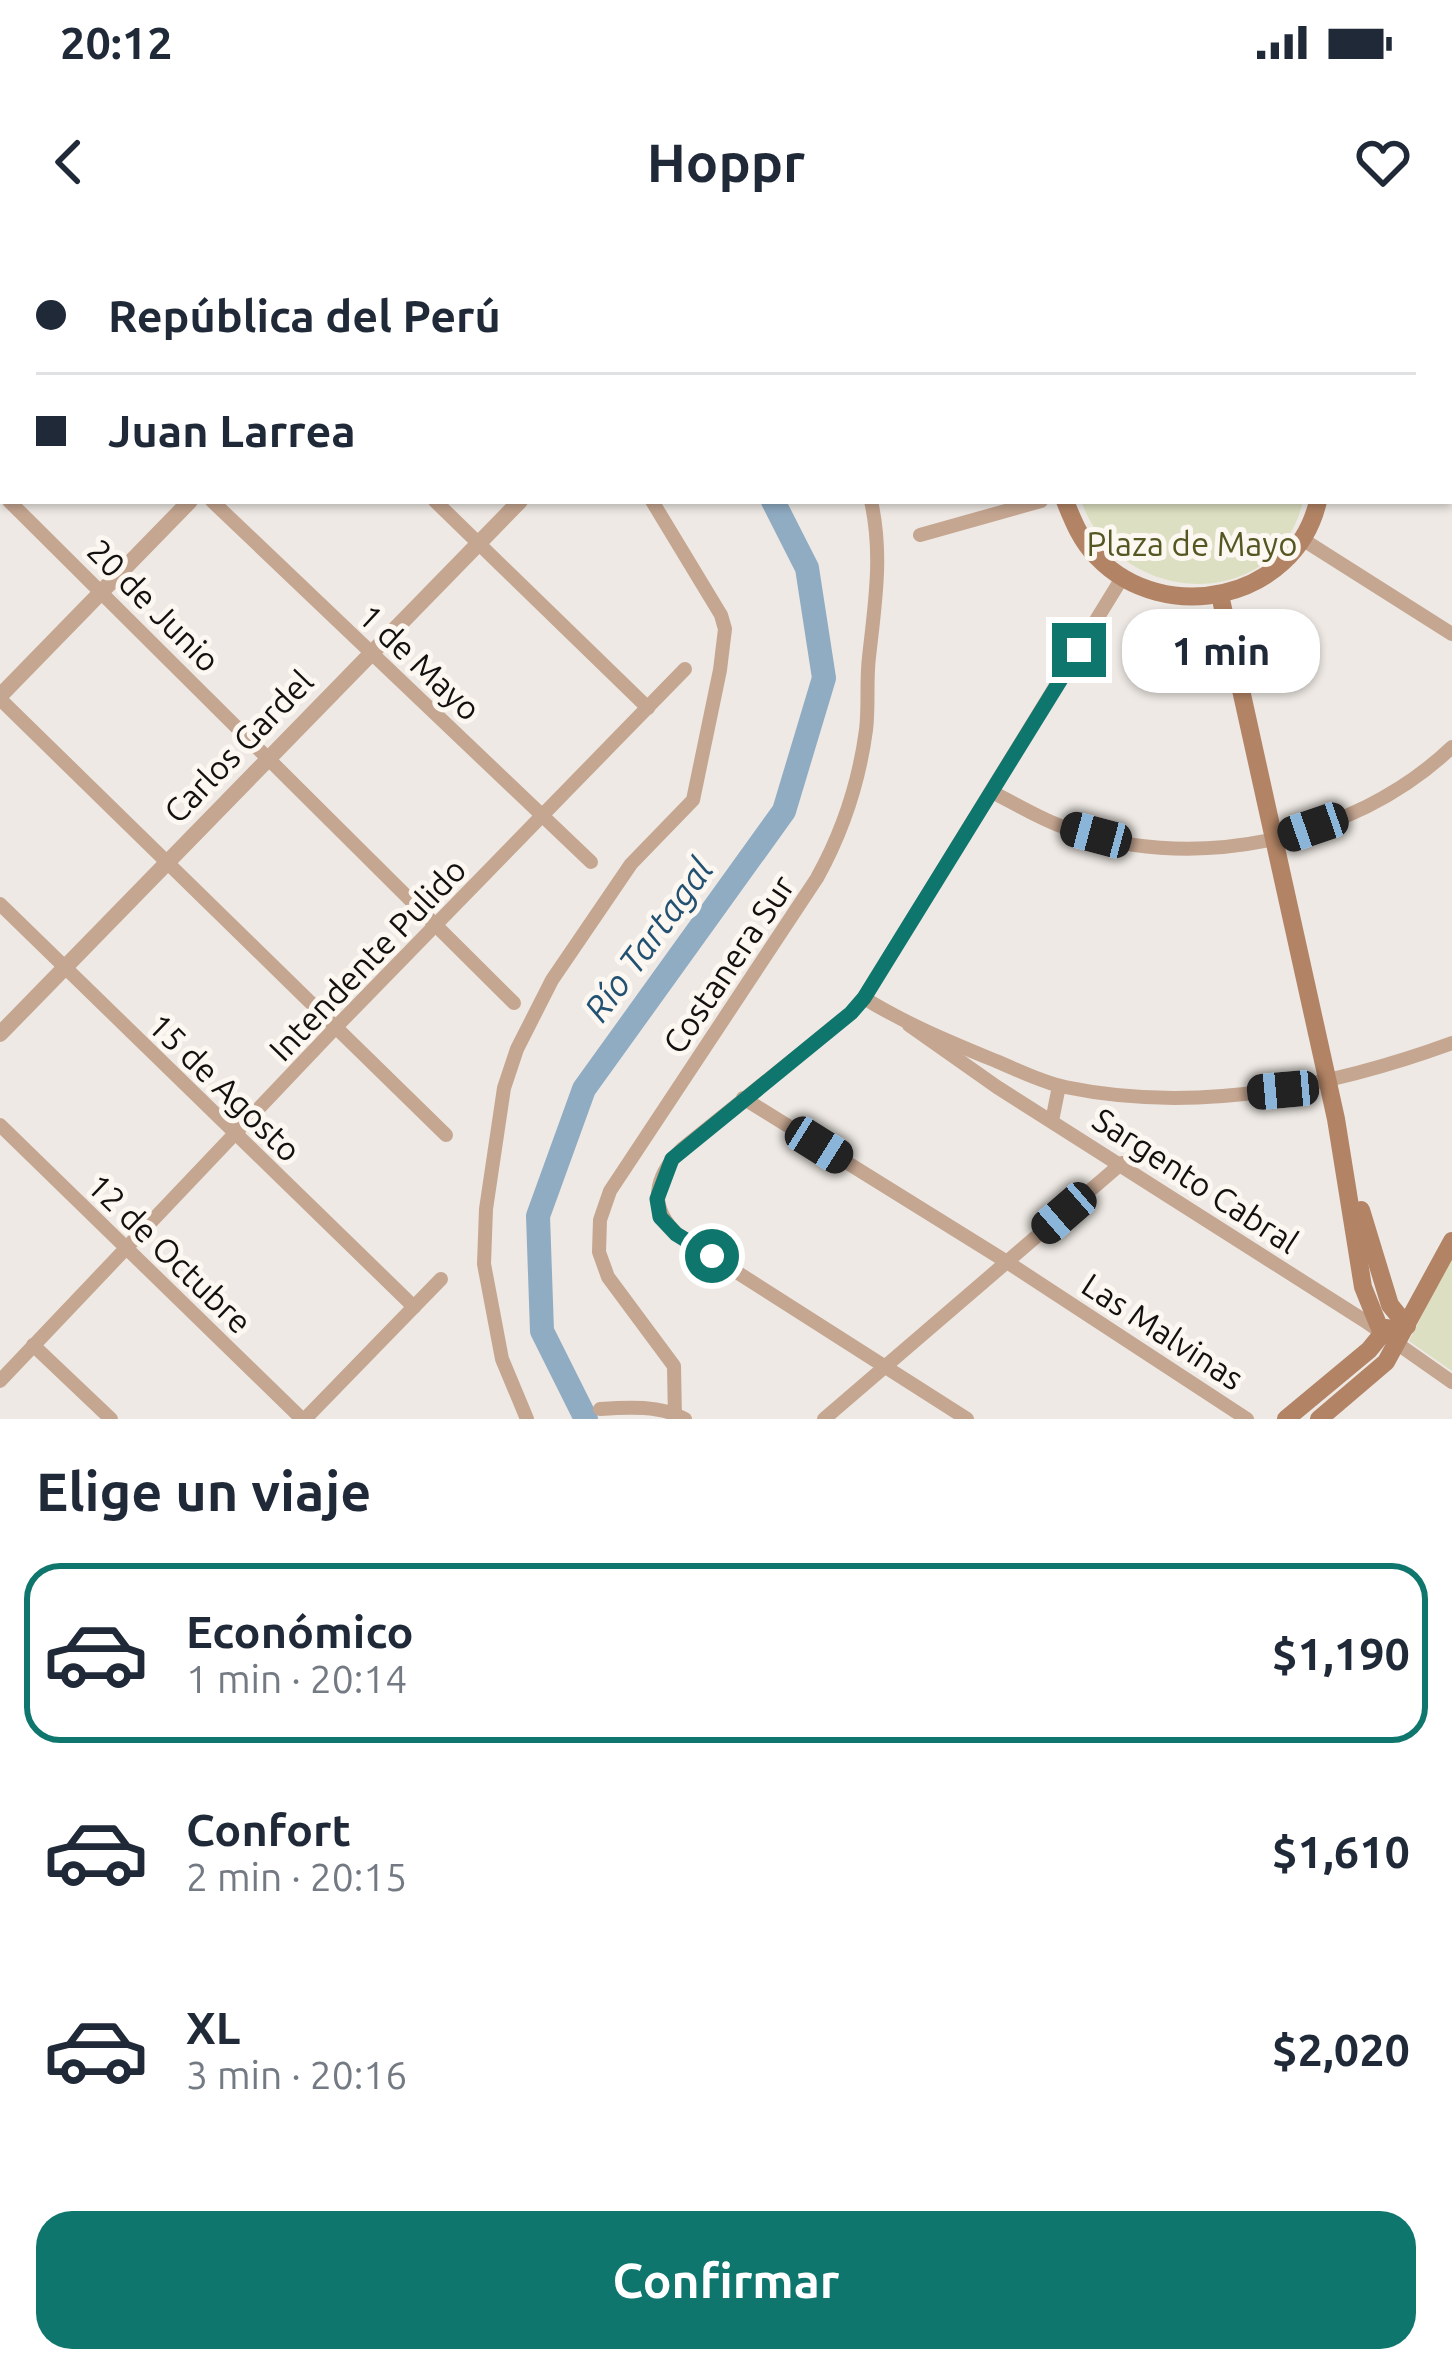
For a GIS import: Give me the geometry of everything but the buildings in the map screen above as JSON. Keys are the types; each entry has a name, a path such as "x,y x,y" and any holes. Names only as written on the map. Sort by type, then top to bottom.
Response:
{"main road":[{"path":"1067,504 1075,527 1095,556 1122,578 1153,592 1186,598 1220,596 1252,584 1280,565 1302,539 1317,504"},
{"path":"1220,596 1336,1119 1364,1287 1390,1340"},
{"path":"1336,1119 1383,1287 1402,1321"},
{"path":"1319,1419 1385,1362 1390,1340 1452,1241"},
{"path":"1286,1419 1390,1340"}],"street":[{"name":"20 de Junio","path":"12,504 514,1003"},
{"path":"187,504 0,698 446,1135"},
{"name":"1 de Mayo","path":"215,504 591,862"},
{"path":"438,504 648,708"},
{"name":"Carlos Gardel","path":"0,1034 517,504"},
{"path":"527,1419 502,1359 484,1264 486,1209 504,1088 517,1049 552,980 632,864 693,800 720,670 725,629 721,615 654,504"},
{"name":"Costanera Sur","path":"678,1417 674,1366 608,1276 599,1252 600,1220 610,1190 835,846 866,729 868,660 878,594 877,526 872,504"},
{"path":"920,535 1030,504"},
{"path":"1302,539 1452,634"},
{"path":"968,1419 676,1234 660,1217 657,1199 672,1159 864,998 1122,578"},
{"name":"Intendente Pulido","path":"0,1381 685,669"},
{"path":"992,792 1059,825 1133,844 1222,847 1271,842 1355,812 1399,790 1452,747"},
{"name":"15 de Agosto","path":"0,904 414,1307"},
{"path":"864,998 909,1025 1059,1085 1106,1094 1210,1097 1328,1082 1452,1043"},
{"name":"Sargento Cabral","path":"909,1025 1452,1382"},
{"path":"1052,1121 1059,1085"},
{"name":"Las Malvinas","path":"743,1098 1247,1419"},
{"name":"12 de Octubre","path":"0,1125 303,1419"},
{"path":"824,1419 1122,1163"},
{"path":"303,1419 441,1279"},
{"path":"33,1346 111,1419"},
{"path":"600,1409 628,1407 678,1417"}],"green space":[{"name":"Plaza de Mayo","path":"1083,504 1302,504 1288,538 1263,564 1232,579 1197,584 1162,578 1129,563 1101,537"},
{"path":"1452,1255 1452,1371 1409,1341"}],"waterway":[{"name":"Río Tartagal","path":"586,1419 542,1331 538,1216 584,1089 784,811 824,678 807,568 775,504"}],"route":[{"path":"712,1256 676,1234 660,1217 657,1199 672,1159 864,998 1079,650"}]}
